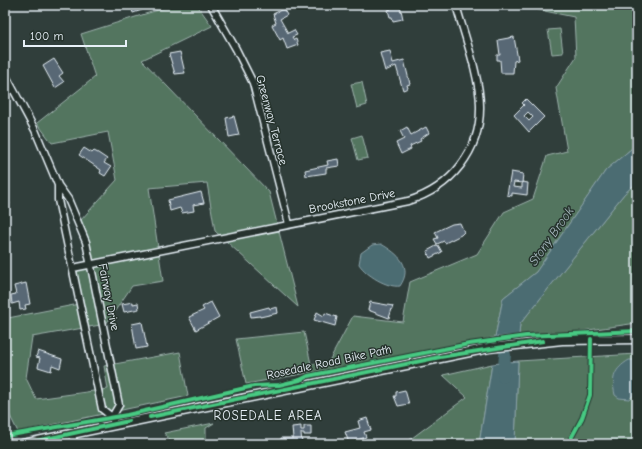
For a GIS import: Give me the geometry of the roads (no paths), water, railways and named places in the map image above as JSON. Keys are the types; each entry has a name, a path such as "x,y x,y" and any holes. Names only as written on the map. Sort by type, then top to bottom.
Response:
{"street":[{"name":"Greenway Terrace","path":"211,5 253,83 288,224"},
{"name":"Brookstone Drive","path":"72,268 420,197 444,184 461,166 471,150 478,132 480,106 477,85 456,5"},
{"name":"Fairway Drive","path":"5,74 35,130 58,186 58,200 102,409 113,421 119,405 92,264 81,228 66,193 58,186"},
{"path":"23,444 72,433 113,421 489,348 562,340 637,339"},
{"path":"72,433 74,444"}],"water":[{"name":"Stony Brook","path":"637,144 637,182 624,194 520,324 519,335 495,337 503,298 536,272 606,170"},
{"path":"381,244 393,252 402,262 405,273 404,279 400,286 389,285 377,280 359,264 361,253 372,245"},
{"path":"629,360 637,360 637,392 629,399 619,398 615,395 613,384 615,374 624,363"},
{"path":"518,361 515,444 479,444 492,364"}],"waterway":[{"name":"Stony Brook","path":"503,377 505,355"}],"district":[{"name":"ROSEDALE AREA","path":"268,415"}]}
